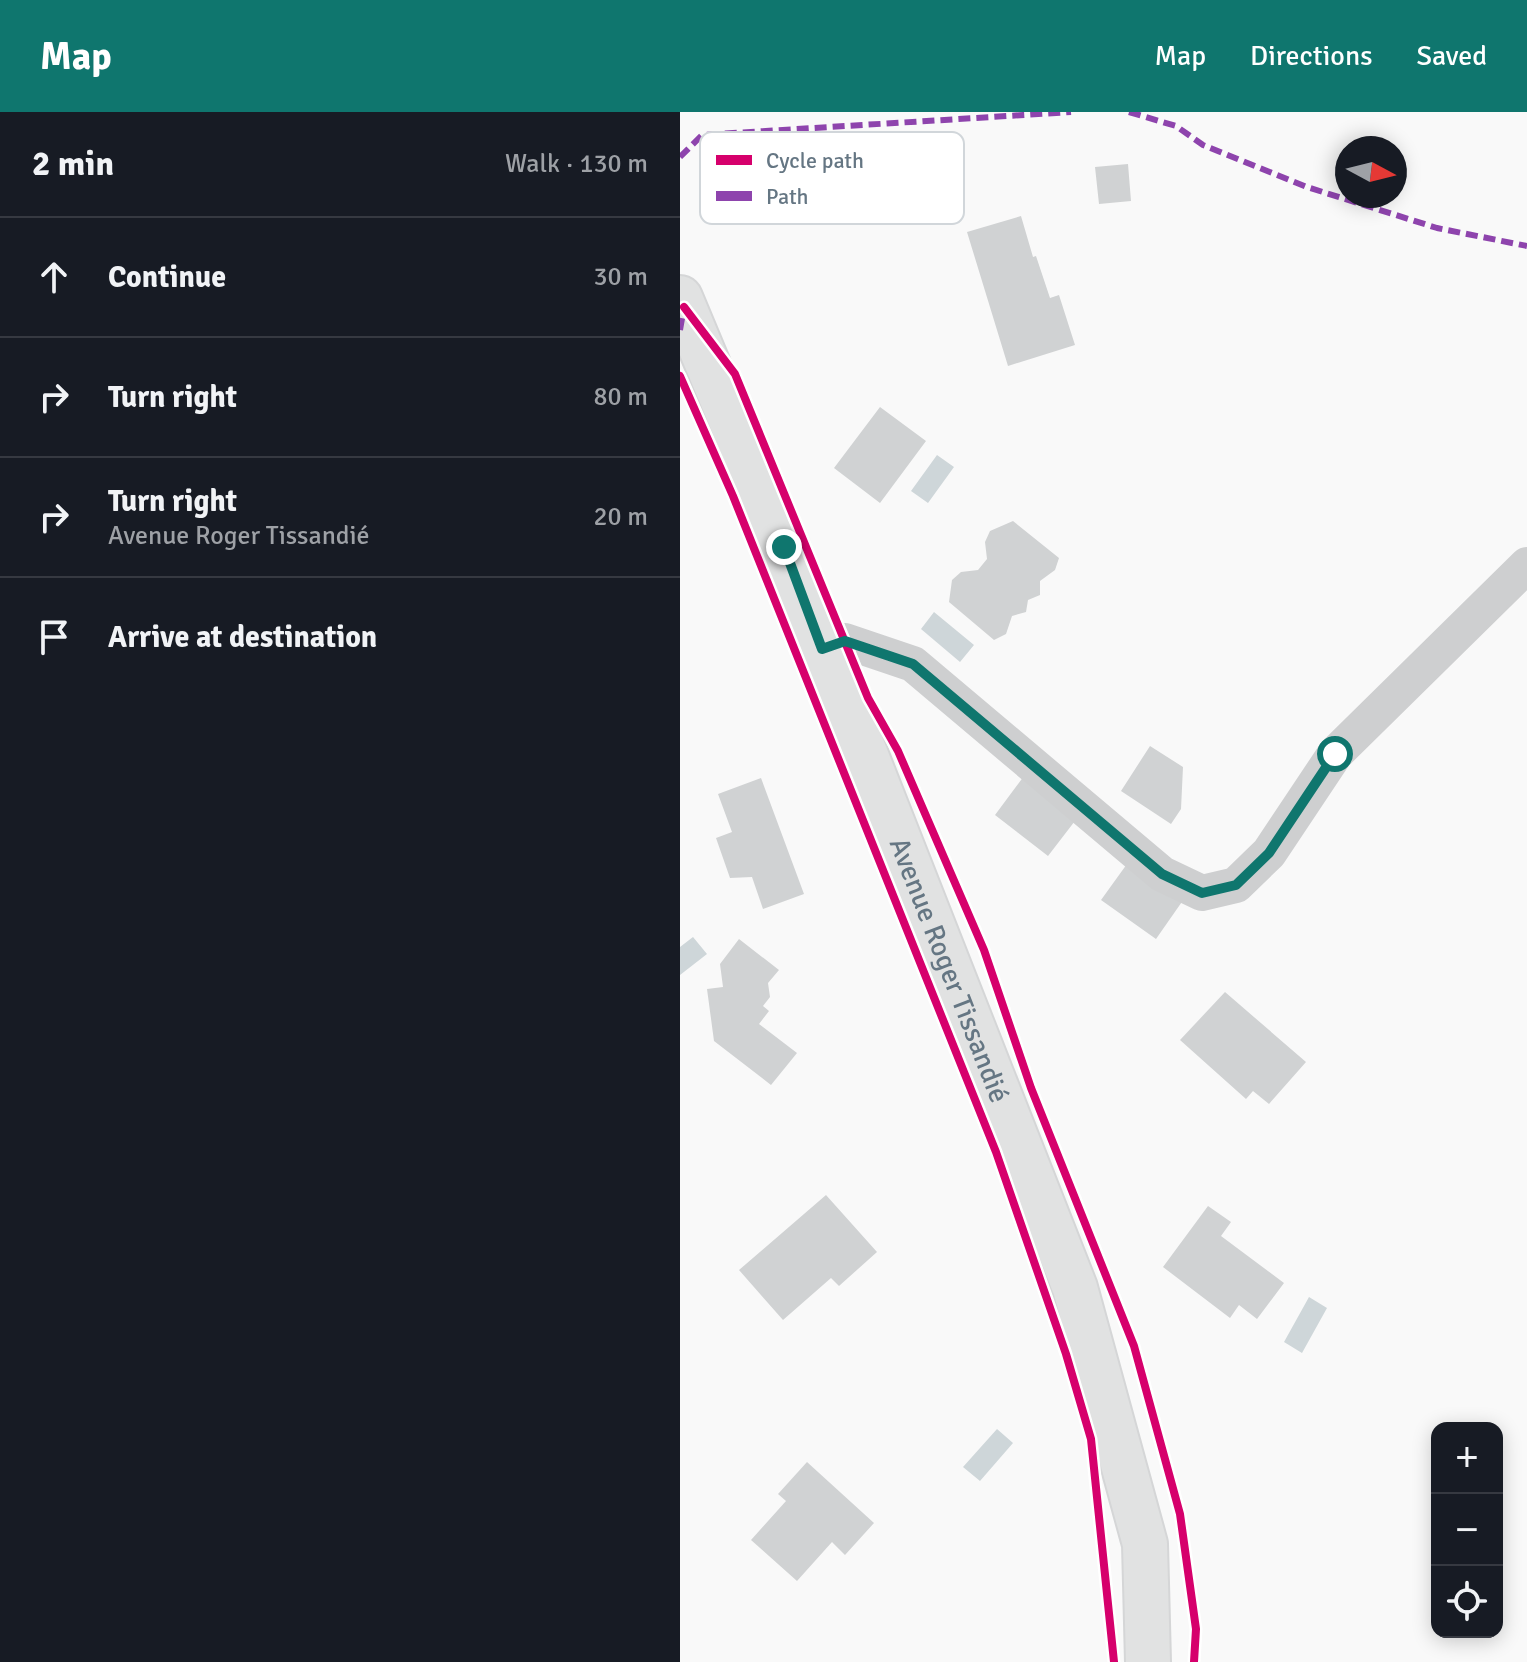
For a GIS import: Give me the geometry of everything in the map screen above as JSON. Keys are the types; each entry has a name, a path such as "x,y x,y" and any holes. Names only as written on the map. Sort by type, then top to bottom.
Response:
{"main road":[{"name":"Avenue Roger Tissandié","path":"680,298 784,547 1075,1288 1145,1544 1148,1662"}],"street":[{"path":"822,649 845,641 913,664 1162,874 1202,893 1236,885 1269,853 1335,754 1527,565"}],"shaded area":[{"path":"937,455 954,467 928,503 911,491"},
{"path":"934,612 974,645 960,662 921,629"},
{"path":"693,937 707,954 680,975 680,947"},
{"path":"1309,1297 1327,1308 1302,1353 1284,1342"},
{"path":"997,1429 1013,1443 980,1481 963,1467"}],"building":[{"path":"1128,164 1131,201 1099,204 1095,167"},
{"path":"1021,216 1050,298 1059,295 1075,345 1008,366 967,232"},
{"path":"880,407 926,441 880,503 834,468"},
{"path":"1013,521 1059,558 1055,570 1040,581 1040,595 1028,600 1026,612 1012,616 1006,634 994,640 949,602 952,580 961,572 978,570 987,559 985,542 990,531"},
{"path":"1150,746 1183,767 1181,809 1171,824 1121,791"},
{"path":"1024,776 1078,817 1048,856 995,815"},
{"path":"761,778 804,894 763,909 752,877 730,878 716,838 732,832 718,794"},
{"path":"1132,857 1186,896 1156,939 1101,900"},
{"path":"739,939 779,970 768,983 770,997 763,1006 769,1011 759,1024 797,1053 771,1085 714,1041 707,989 723,987 720,964"},
{"path":"1225,992 1306,1062 1269,1104 1253,1091 1246,1099 1180,1040"},
{"path":"826,1195 877,1252 839,1286 831,1278 783,1320 739,1270"},
{"path":"1208,1206 1231,1222 1221,1236 1284,1283 1257,1319 1239,1305 1230,1318 1163,1267"},
{"path":"807,1462 874,1523 845,1555 832,1542 797,1581 751,1540 786,1501 778,1494"}],"marked path":[{"path":"750,132 1071,112"},
{"path":"1129,112 1176,126 1203,145 1307,187 1437,228 1527,246"},
{"path":"680,157 700,137"},
{"path":"680,330 684,307"}],"cycle path":[{"path":"684,307 735,374 868,698 898,751 984,950 1031,1088 1134,1346 1180,1514 1196,1629 1194,1662"},
{"path":"680,376 733,496 996,1152 1066,1354 1091,1439 1114,1662"}],"route":[{"path":"784,547 822,649 845,641 913,664 1162,874 1202,893 1236,885 1269,853 1335,754"}]}
